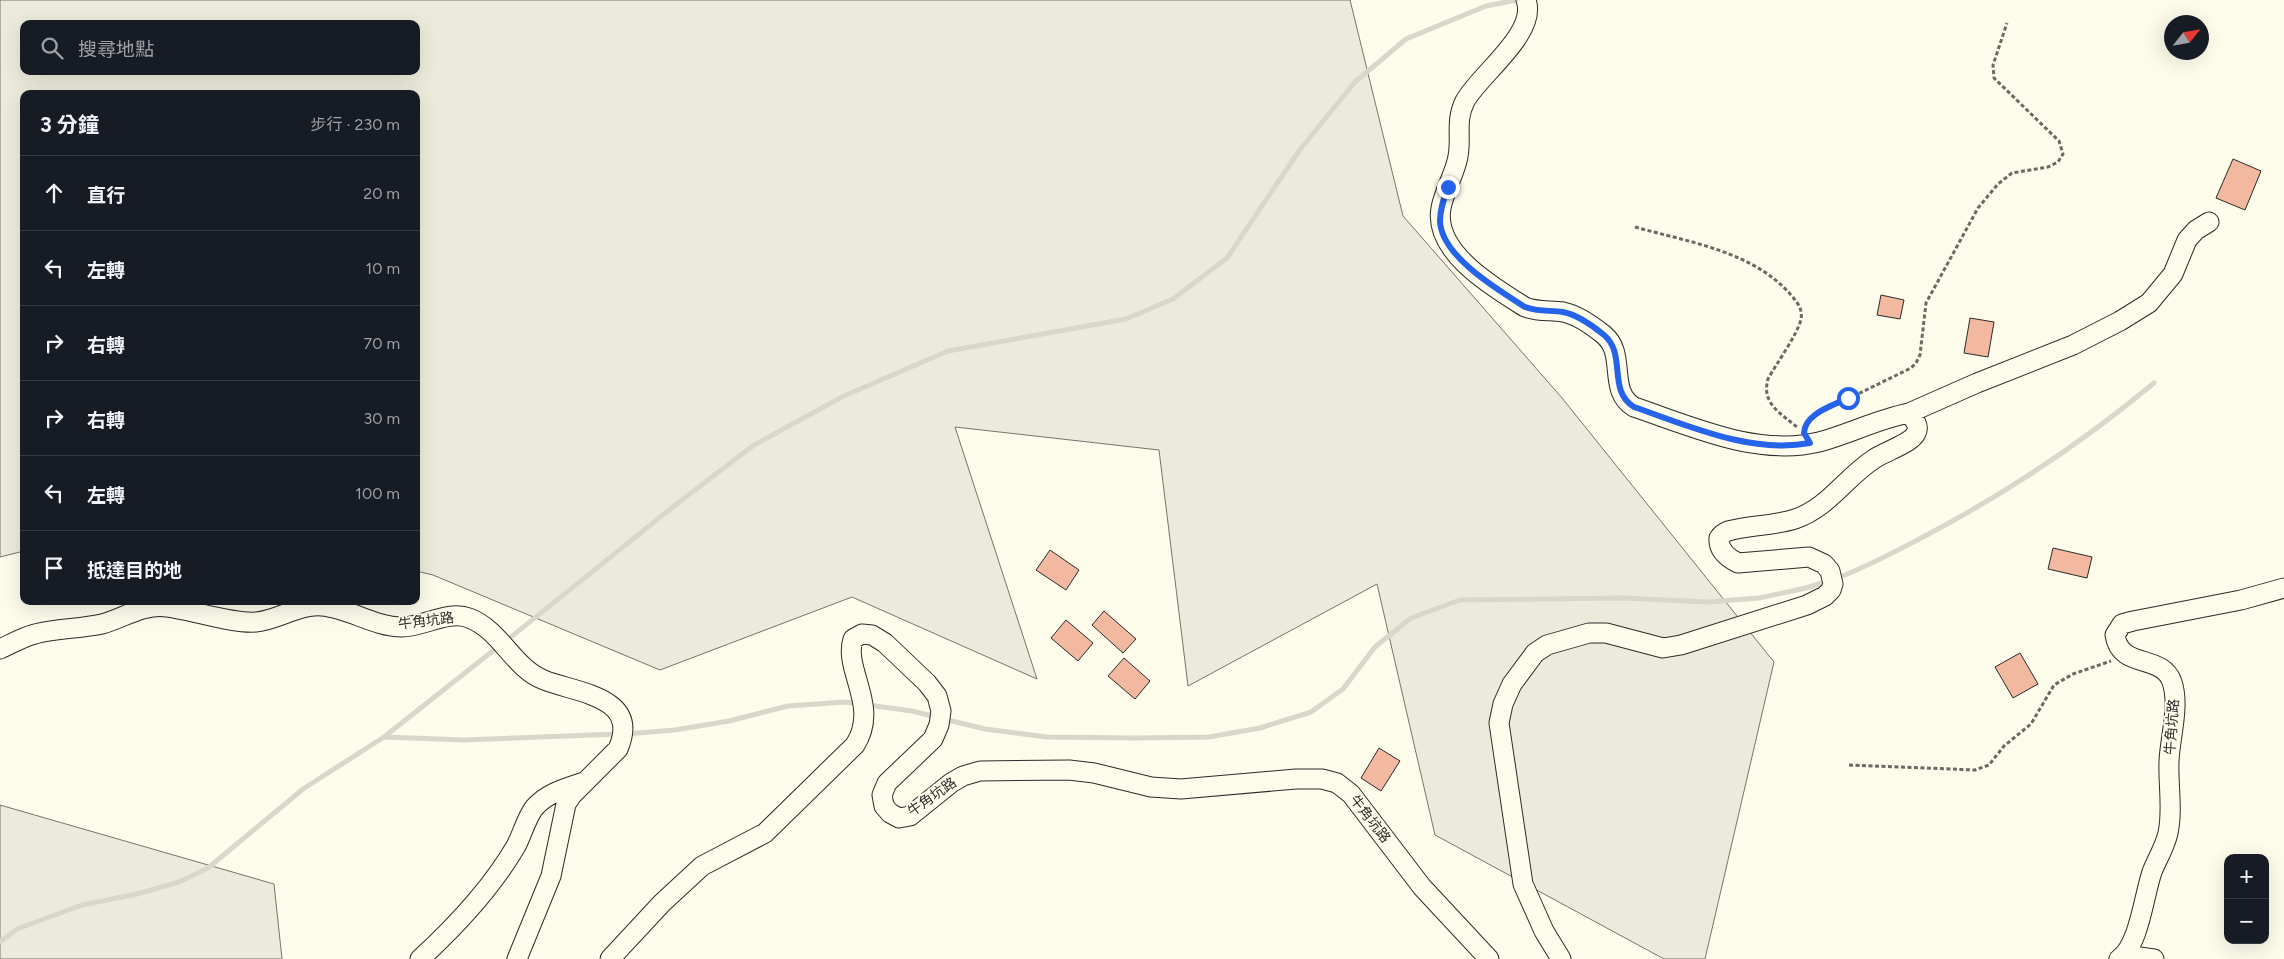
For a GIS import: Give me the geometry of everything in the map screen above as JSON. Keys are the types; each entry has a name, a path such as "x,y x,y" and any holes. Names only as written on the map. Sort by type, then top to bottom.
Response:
{"street":[{"path":"1526,0 1528,11 1522,30 1466,100 1460,114 1457,161 1441,207 1440,223 1444,237 1454,252 1471,269 1525,307 1535,311 1572,315 1604,335 1613,347 1619,388 1626,403 1722,437 1751,443 1780,445 1820,442 1879,421 1909,413 1977,383 2072,345 2120,321 2149,303 2173,274 2187,240 2196,230 2209,222"},
{"path":"1561,959 1544,931 1523,884 1499,723 1503,704 1512,684 1535,653 1548,645 1562,640 1589,634 1606,633 1663,648 1714,636 1807,605 1825,596 1831,590 1833,584 1830,571 1824,564 1809,557 1738,563 1730,559 1721,550 1719,538 1728,531 1768,526 1797,518 1814,510 1833,496 1873,459 1916,435 1918,429 1915,419 1909,413"},
{"path":"2125,655 2117,644 2115,635 2122,624 2241,600 2284,588"},
{"name":"牛角坑路","path":"0,649 34,634 105,623 132,611 165,606 257,622 299,608 323,606 388,626 404,627 452,617 467,617 484,625 535,676 605,700 614,708 623,727 622,740 618,749 566,804 551,876 517,959"},
{"name":"牛角坑路","path":"610,959 662,903 702,866 765,833 855,745 862,734 864,719 862,696 850,648 853,639 862,634 872,635 885,643 927,683 937,696 941,711 939,725 933,739 887,784 882,796 884,806 890,813 899,818 910,816 963,776 980,771 1069,770 1094,773 1151,787 1181,789 1296,779 1322,779 1337,783 1351,794 1422,887 1489,959"},
{"name":"牛角坑路","path":"2122,957 2131,944 2152,871 2168,834 2169,761 2174,693 2171,680 2163,669 2125,655"},
{"path":"420,959 454,929 484,891 516,847 534,808 556,790 585,782"},
{"path":"2122,957 2154,959"}],"path":[{"path":"1635,226 1750,262 1784,287 1797,302 1801,309 1801,318 1768,379 1766,394 1774,407 1804,433 1805,427 1813,416 1911,368 1916,363 1920,355 1926,303 1978,208 1998,184 2012,173 2048,167 2058,162 2063,154 2059,141 1994,78 1993,65 2007,23"},
{"path":"1849,765 1975,770 1989,765 2004,746 2030,724 2054,685 2073,674 2125,655"}],"shaded area":[{"path":"0,0 1350,0 1403,216 1562,398 1774,662 1705,959 1664,959 1435,835 1377,584 1188,686 1159,450 955,427 1037,679 852,597 660,670 433,575 420,572 420,90 20,90 20,552 0,557"},
{"path":"0,805 274,884 282,959 0,959"}],"building":[{"path":"2233,159 2261,171 2245,210 2216,198"},
{"path":"1881,295 1904,300 1900,319 1877,315"},
{"path":"1970,318 1994,322 1988,357 1964,353"},
{"path":"2053,548 2092,557 2087,578 2048,569"},
{"path":"1050,550 1079,570 1066,590 1036,570"},
{"path":"1104,611 1136,639 1123,653 1092,625"},
{"path":"1066,620 1093,643 1078,661 1051,638"},
{"path":"2020,653 2038,684 2013,698 1995,667"},
{"path":"1124,658 1150,681 1135,699 1108,676"},
{"path":"1379,748 1400,761 1381,791 1361,778"}],"waterway":[{"path":"506,641 674,506 754,445 844,396 948,351 1126,319 1173,299 1227,258 1299,151 1355,82 1406,39 1486,6 1517,0"},
{"path":"1837,578 1870,564 1923,537 1984,503 2043,466 2099,426 2154,383"},
{"path":"944,719 985,729 1046,737 1209,737 1260,728 1311,712 1343,689 1375,647 1411,618 1460,600 1623,598 1707,602 1759,598 1806,588 1828,581"},
{"path":"0,942 17,929 82,905 137,894 179,882 208,868 303,789 384,737 499,646"},
{"path":"626,734 675,730 729,721 788,706 845,702 859,704"},
{"path":"868,705 912,711 936,717"},
{"path":"384,737 464,740 618,734"}],"route":[{"path":"1448,187 1441,207 1440,223 1444,237 1454,252 1471,269 1525,307 1535,311 1563,312 1572,315 1604,335 1613,347 1616,356 1619,388 1626,403 1722,437 1751,443 1780,445 1810,443 1804,433 1808,421 1813,416 1848,398"}]}
